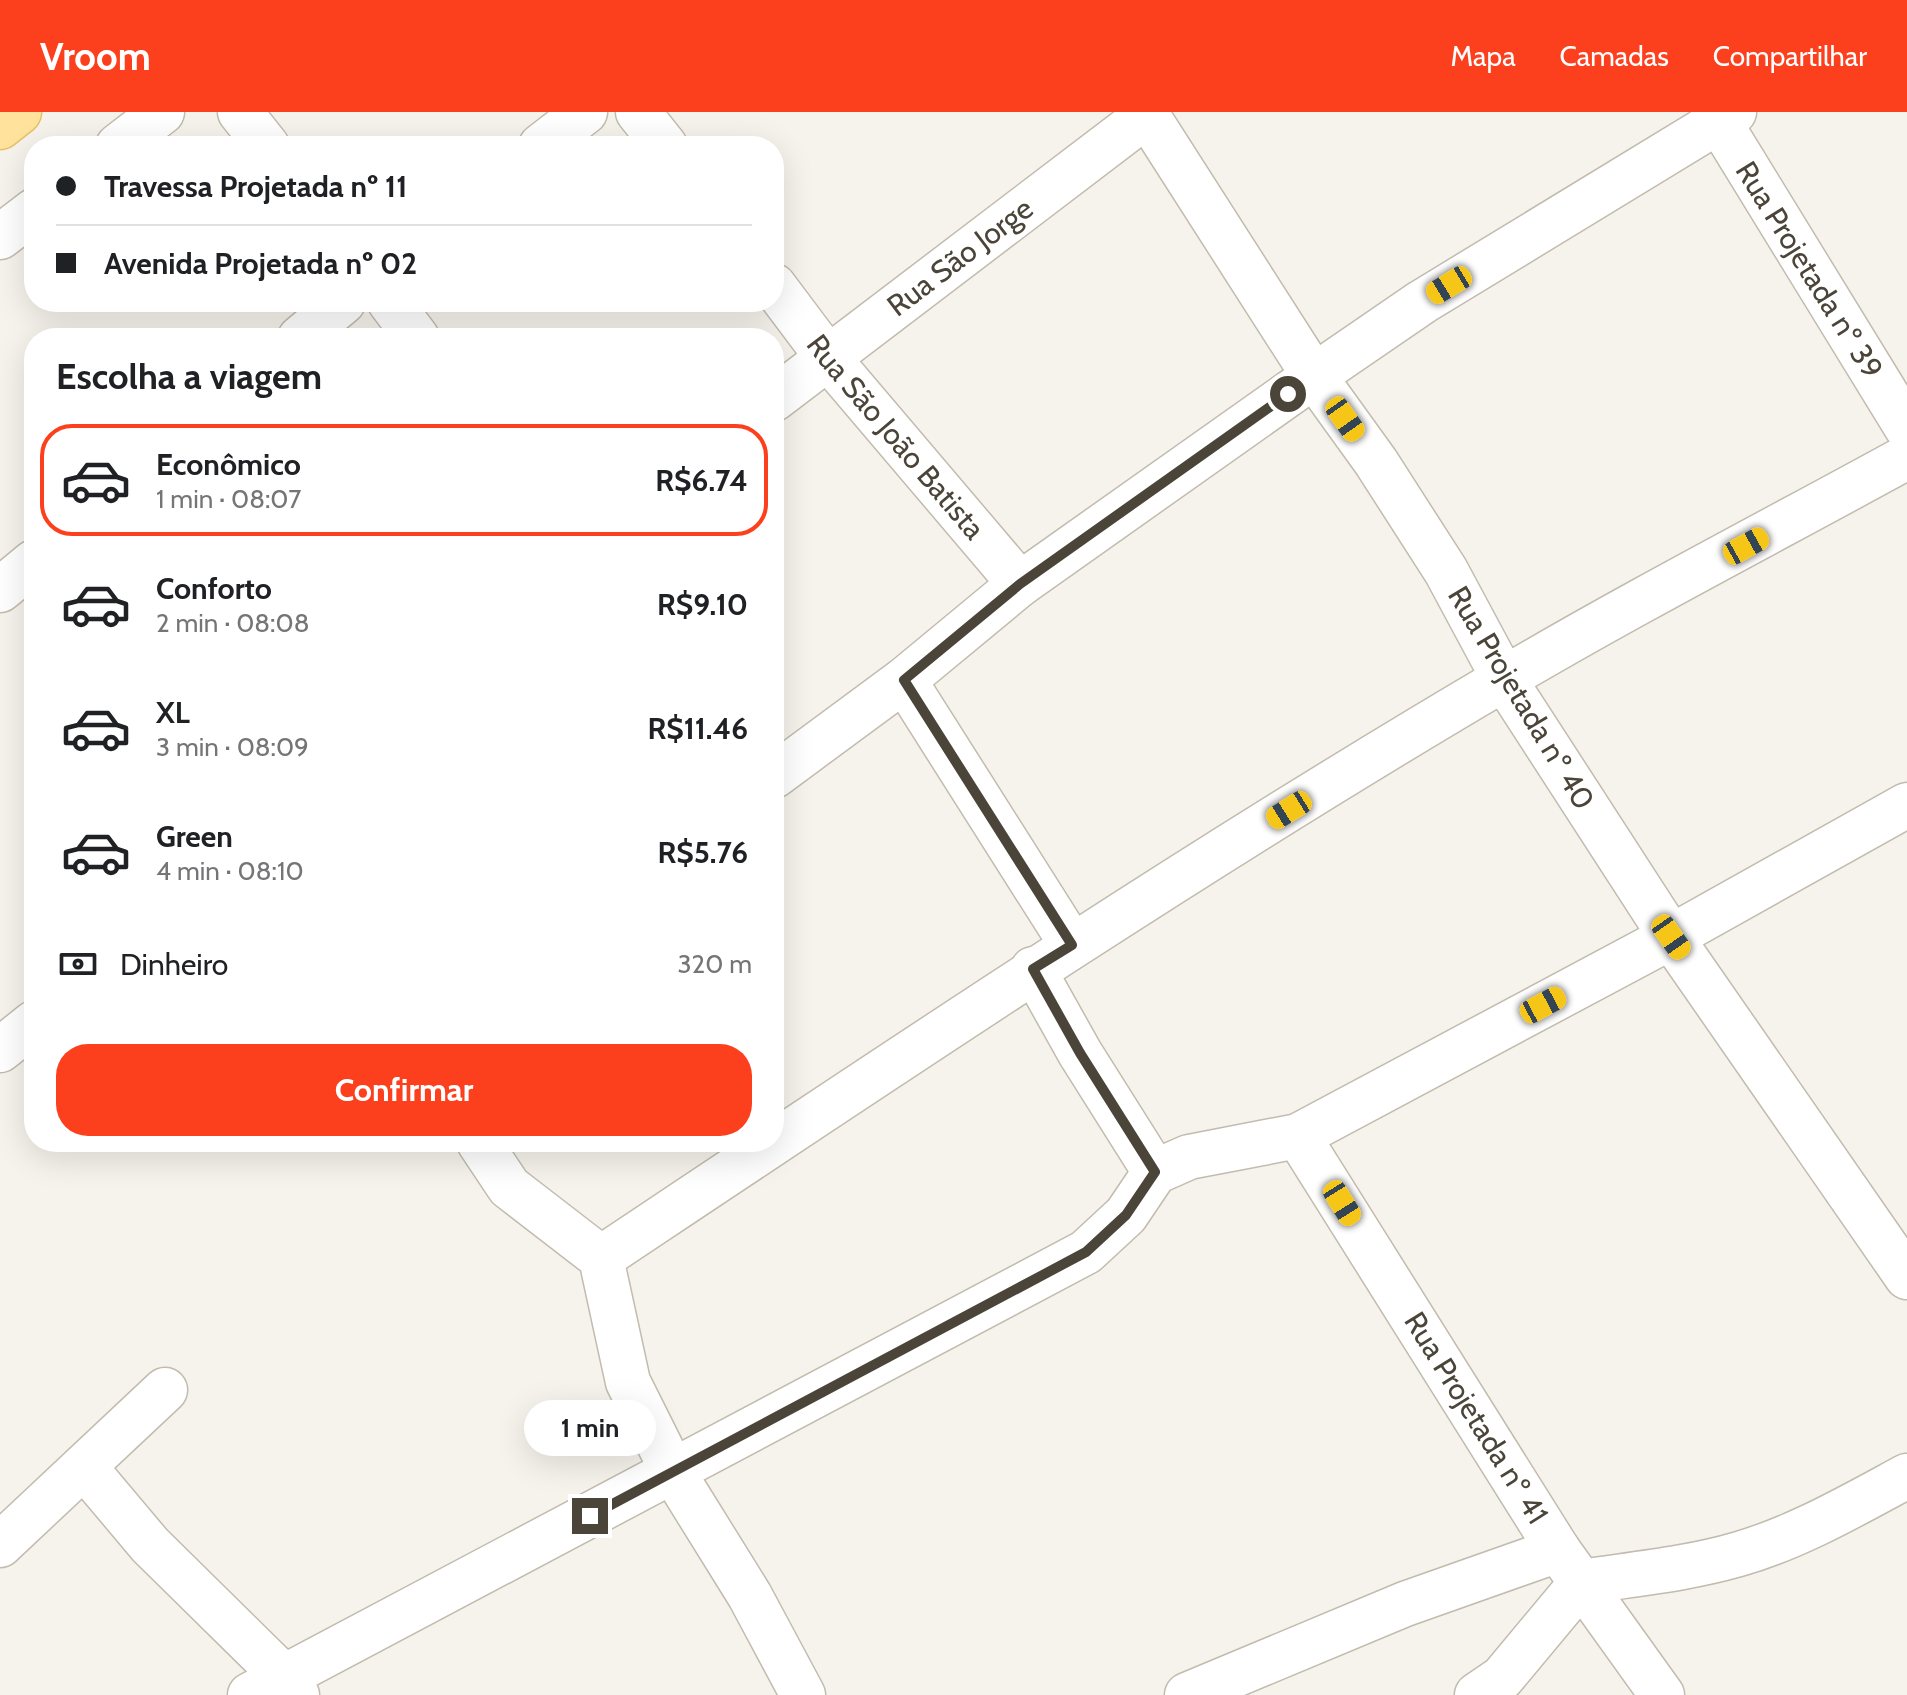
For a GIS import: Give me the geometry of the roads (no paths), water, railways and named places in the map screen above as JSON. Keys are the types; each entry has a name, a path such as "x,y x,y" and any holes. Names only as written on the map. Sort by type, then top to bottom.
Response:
{"main road":[{"path":"0,127 19,112"}],"street":[{"path":"131,136 162,112"},
{"path":"240,112 259,136"},
{"path":"554,136 585,112"},
{"path":"638,112 657,136"},
{"name":"Rua São Jorge","path":"784,391 1146,114"},
{"name":"Rua Projetada nº 40","path":"1146,114 1314,376 1376,462 1446,571 1504,679 1671,937 1907,1277"},
{"path":"784,769 904,680 1020,584 1314,376 1422,302 1721,115"},
{"name":"Rua Projetada nº 39","path":"1721,115 1907,428"},
{"path":"0,237 24,219"},
{"name":"Rua São João Batista","path":"784,299 828,358 1020,584"},
{"path":"312,328 331,312"},
{"path":"784,1136 1033,969 1504,679 1907,457"},
{"path":"0,590 24,570"},
{"path":"904,680 1072,945"},
{"path":"86,1469 277,1689 673,1472 1086,1252 1126,1215 1155,1172 1189,1157 1298,1136 1671,937 1907,805"},
{"path":"1033,969 1080,1053 1155,1172"},
{"path":"0,1050 24,1031"},
{"name":"Rua Projetada nº 41","path":"1298,1136 1570,1566 1662,1695"},
{"path":"486,1152 509,1187 601,1258 628,1382 673,1472 750,1596 803,1695"},
{"path":"601,1258 759,1152"},
{"path":"0,1545 86,1469 165,1390"},
{"path":"1187,1695 1246,1684 1405,1604 1570,1566 1696,1565 1741,1554 1827,1519 1907,1476"},
{"path":"1477,1695 1502,1678 1570,1566"}]}
